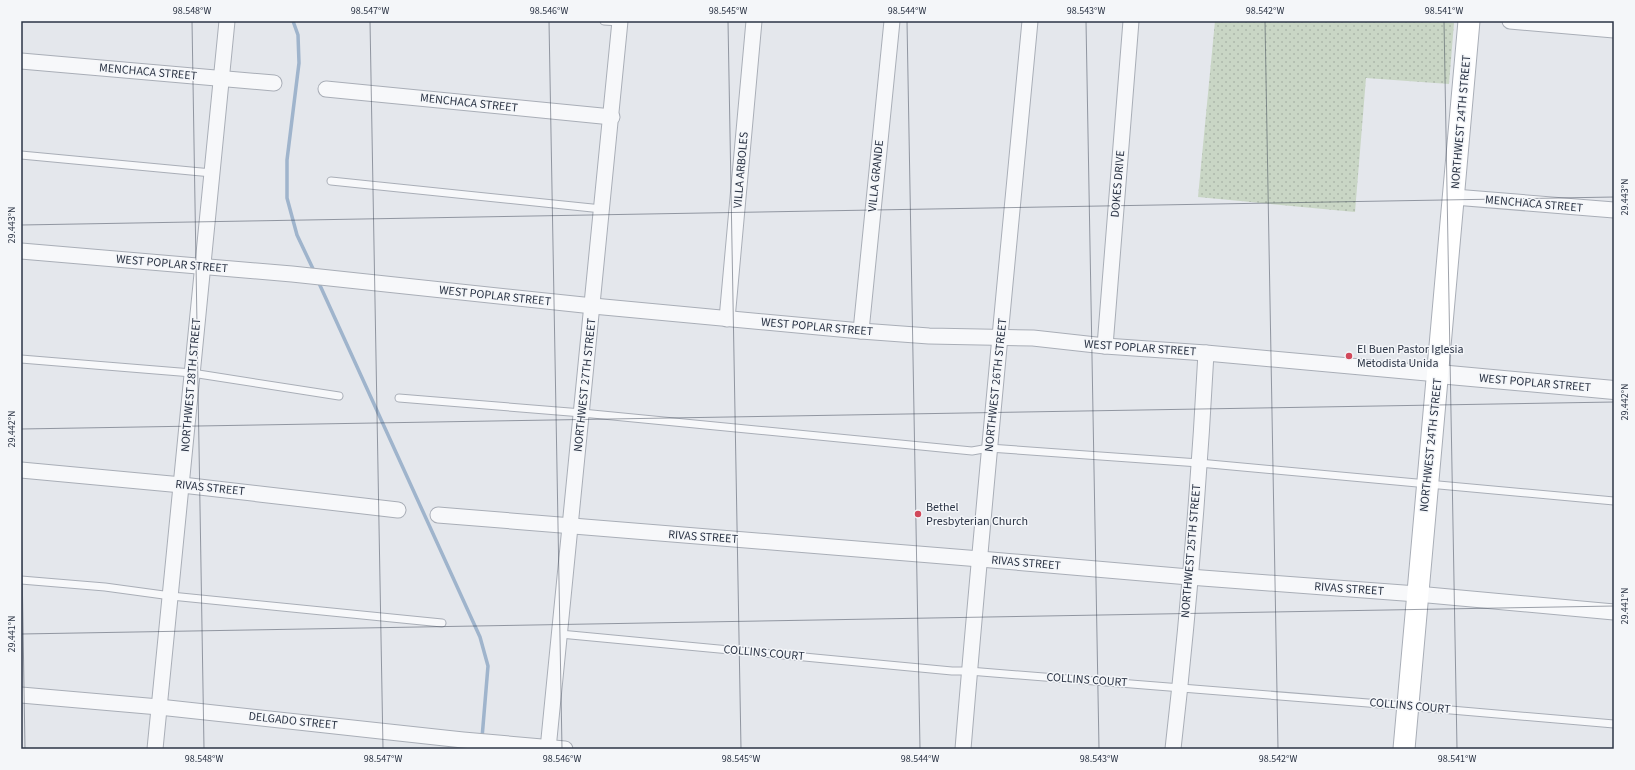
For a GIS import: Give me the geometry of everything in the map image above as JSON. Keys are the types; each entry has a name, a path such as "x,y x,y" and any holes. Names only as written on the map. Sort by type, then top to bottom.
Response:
{"main road":[{"name":"NORTHWEST 24TH STREET","path":"1404,749 1469,21"}],"street":[{"name":"NORTHWEST 28TH STREET","path":"155,749 227,21"},
{"name":"VILLA ARBOLES","path":"727,319 754,21"},
{"name":"VILLA GRANDE","path":"861,331 892,21"},
{"name":"NORTHWEST 26TH STREET","path":"963,749 989,448 1001,337 1030,21"},
{"name":"DOKES DRIVE","path":"1105,346 1131,21"},
{"path":"1510,21 1614,30"},
{"name":"NORTHWEST 27TH STREET","path":"548,748 612,117 620,22"},
{"name":"MENCHACA STREET","path":"21,61 274,84"},
{"name":"MENCHACA STREET","path":"326,89 612,117"},
{"name":"MENCHACA STREET","path":"1454,197 1614,210"},
{"name":"WEST POPLAR STREET","path":"21,251 292,274 593,306 861,331 929,336 1033,338 1105,346 1206,353 1614,390"},
{"name":"NORTHWEST 25TH STREET","path":"1173,749 1180,687 1199,463 1206,353"},
{"name":"RIVAS STREET","path":"21,470 182,485 398,510"},
{"name":"RIVAS STREET","path":"438,516 980,558 1189,577 1417,594 1614,612"},
{"name":"DELGADO STREET","path":"21,695 160,707 463,740 565,749"}],"lane":[{"path":"604,21 620,22"},
{"path":"21,155 212,173"},
{"path":"331,181 602,209"},
{"path":"21,359 192,373 339,396"},
{"path":"399,398 582,413 972,451 989,448 1199,463 1614,501"},
{"path":"21,580 105,587 171,596 442,623"},
{"name":"COLLINS COURT","path":"560,634 952,671 970,671 1180,687 1614,724"}],"green space":[{"path":"1215,21 1423,21 1454,23 1449,84 1366,78 1355,212 1198,197"}],"waterway":[{"path":"293,21 298,35 299,63 287,160 287,198 297,235 315,273"},
{"path":"318,281 480,637 488,666 482,738"}],"place":[{"name":"El Buen Pastor Iglesia Metodista Unida","path":"1349,356"},
{"name":"Bethel Presbyterian Church","path":"918,514"}]}
